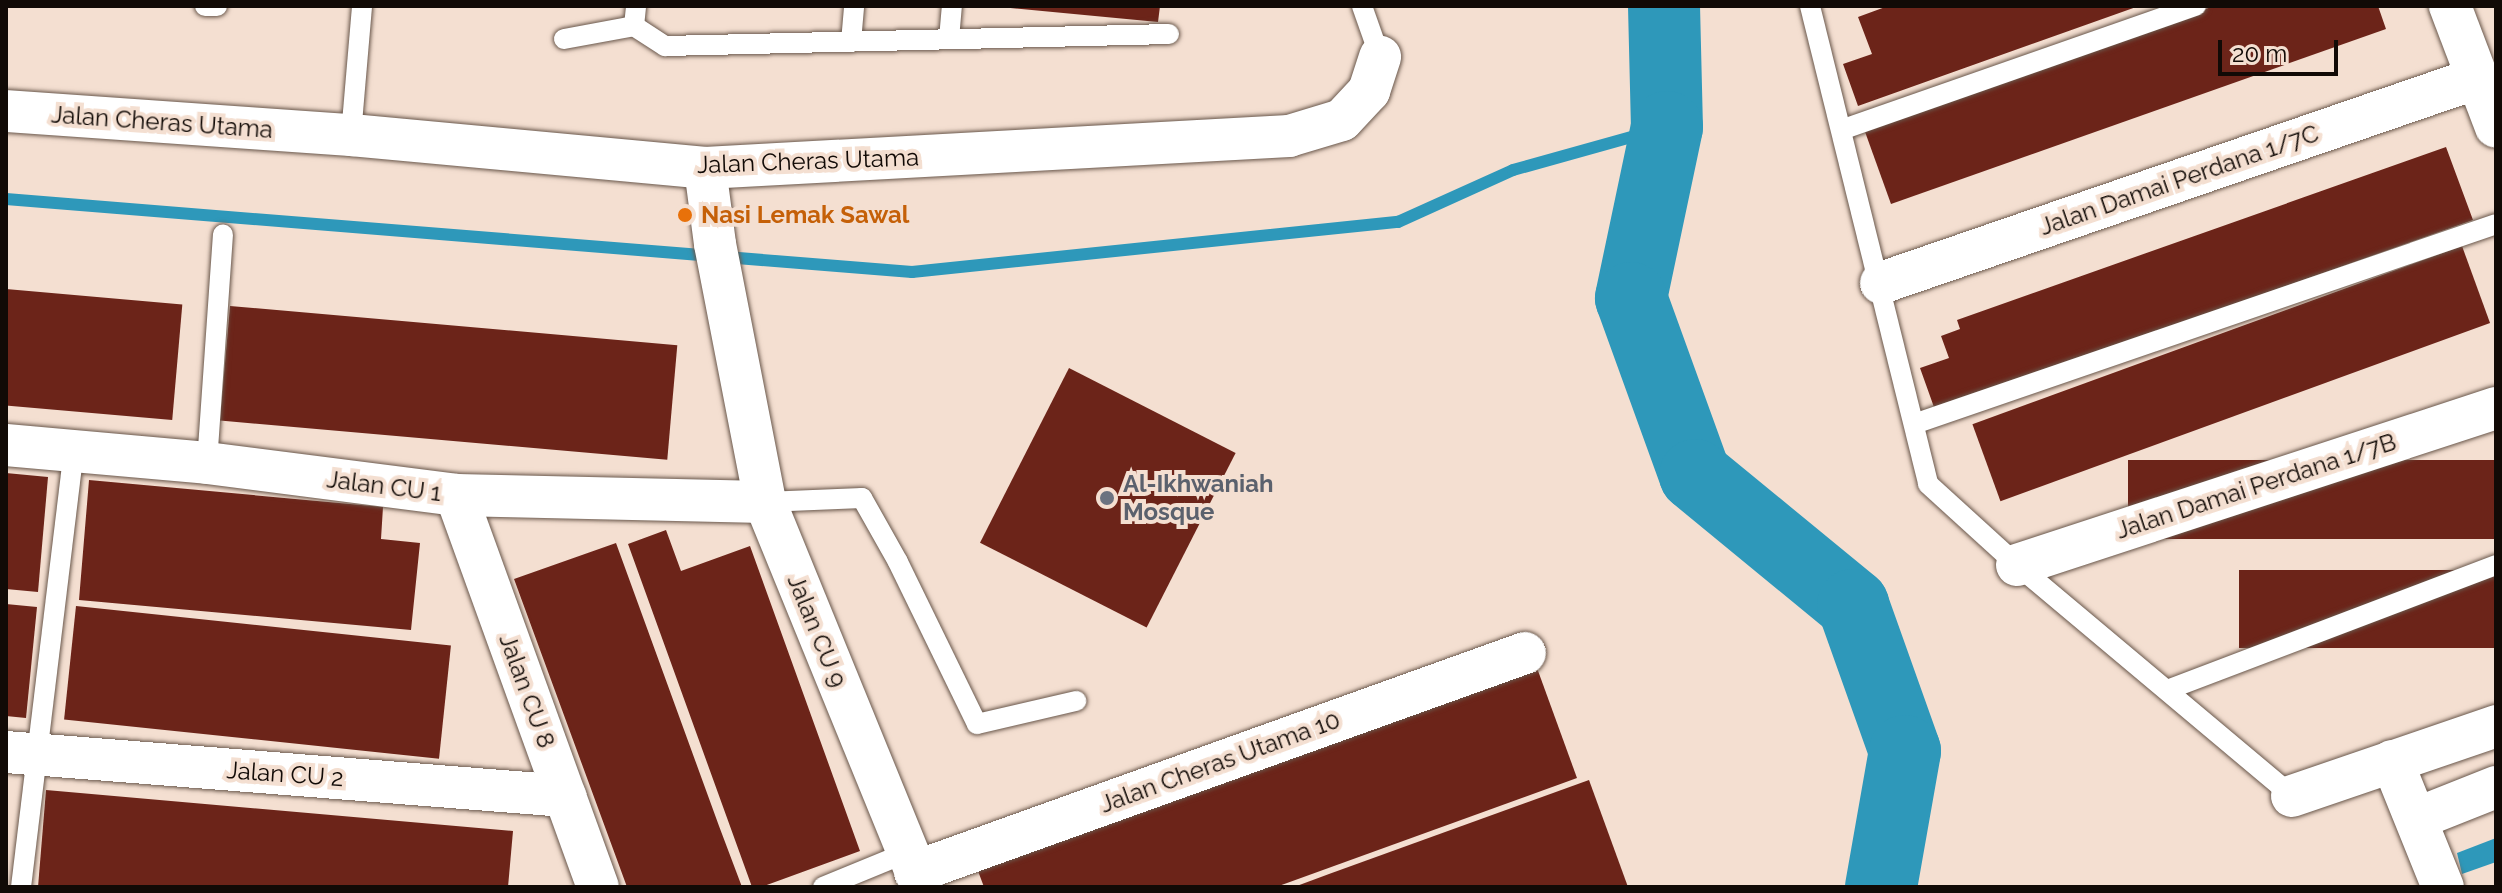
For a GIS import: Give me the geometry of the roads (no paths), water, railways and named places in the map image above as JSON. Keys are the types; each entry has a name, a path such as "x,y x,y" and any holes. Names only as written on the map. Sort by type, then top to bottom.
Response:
{"street":[{"path":"2450,6 2496,127"},
{"name":"Jalan Cheras Utama","path":"6,111 351,135 705,168 1289,136 1342,120 1369,91 1380,57"},
{"name":"Jalan Damai Perdana 1/7C","path":"1881,283 2477,78"},
{"name":"Jalan CU 9","path":"705,168 715,244 765,502 915,870"},
{"name":"Jalan Damai Perdana 1/7B","path":"2017,565 2496,408"},
{"name":"Jalan CU 1","path":"6,445 207,463 456,495 765,502"},
{"name":"Jalan CU 8","path":"456,495 598,887"},
{"name":"Jalan Cheras Utama 10","path":"915,870 1525,653"},
{"path":"2292,796 2496,726"},
{"name":"Jalan CU 2","path":"23,753 565,796"},
{"path":"2392,761 2443,887"},
{"path":"2422,831 2496,787"}],"lane":[{"path":"205,6 217,6"},
{"path":"351,135 362,6"},
{"path":"851,42 854,6"},
{"path":"949,39 952,6"},
{"path":"1362,6 1380,57"},
{"path":"1810,6 1844,129 1928,484 2017,565 2292,796"},
{"path":"1844,129 2196,6"},
{"path":"564,39 635,16 665,46 1169,34"},
{"path":"1914,424 2496,224"},
{"path":"207,463 223,235"},
{"path":"21,887 23,753 74,452"},
{"path":"765,502 862,498 898,562 977,724 1076,701"},
{"path":"2167,690 2496,565"},
{"path":"823,887 915,870"}],"water":[{"path":"2496,838 2496,862 2462,874 2457,853"}],"waterway":[{"path":"1664,6 1667,127 1631,298 1695,475 1853,605 1905,751 1881,887"},
{"path":"6,199 912,272 1398,222 1513,170 1667,127"}],"place":[{"name":"Nasi Lemak Sawal","path":"685,215"},
{"name":"Al-Ikhwaniah Mosque","path":"1107,498"}]}
